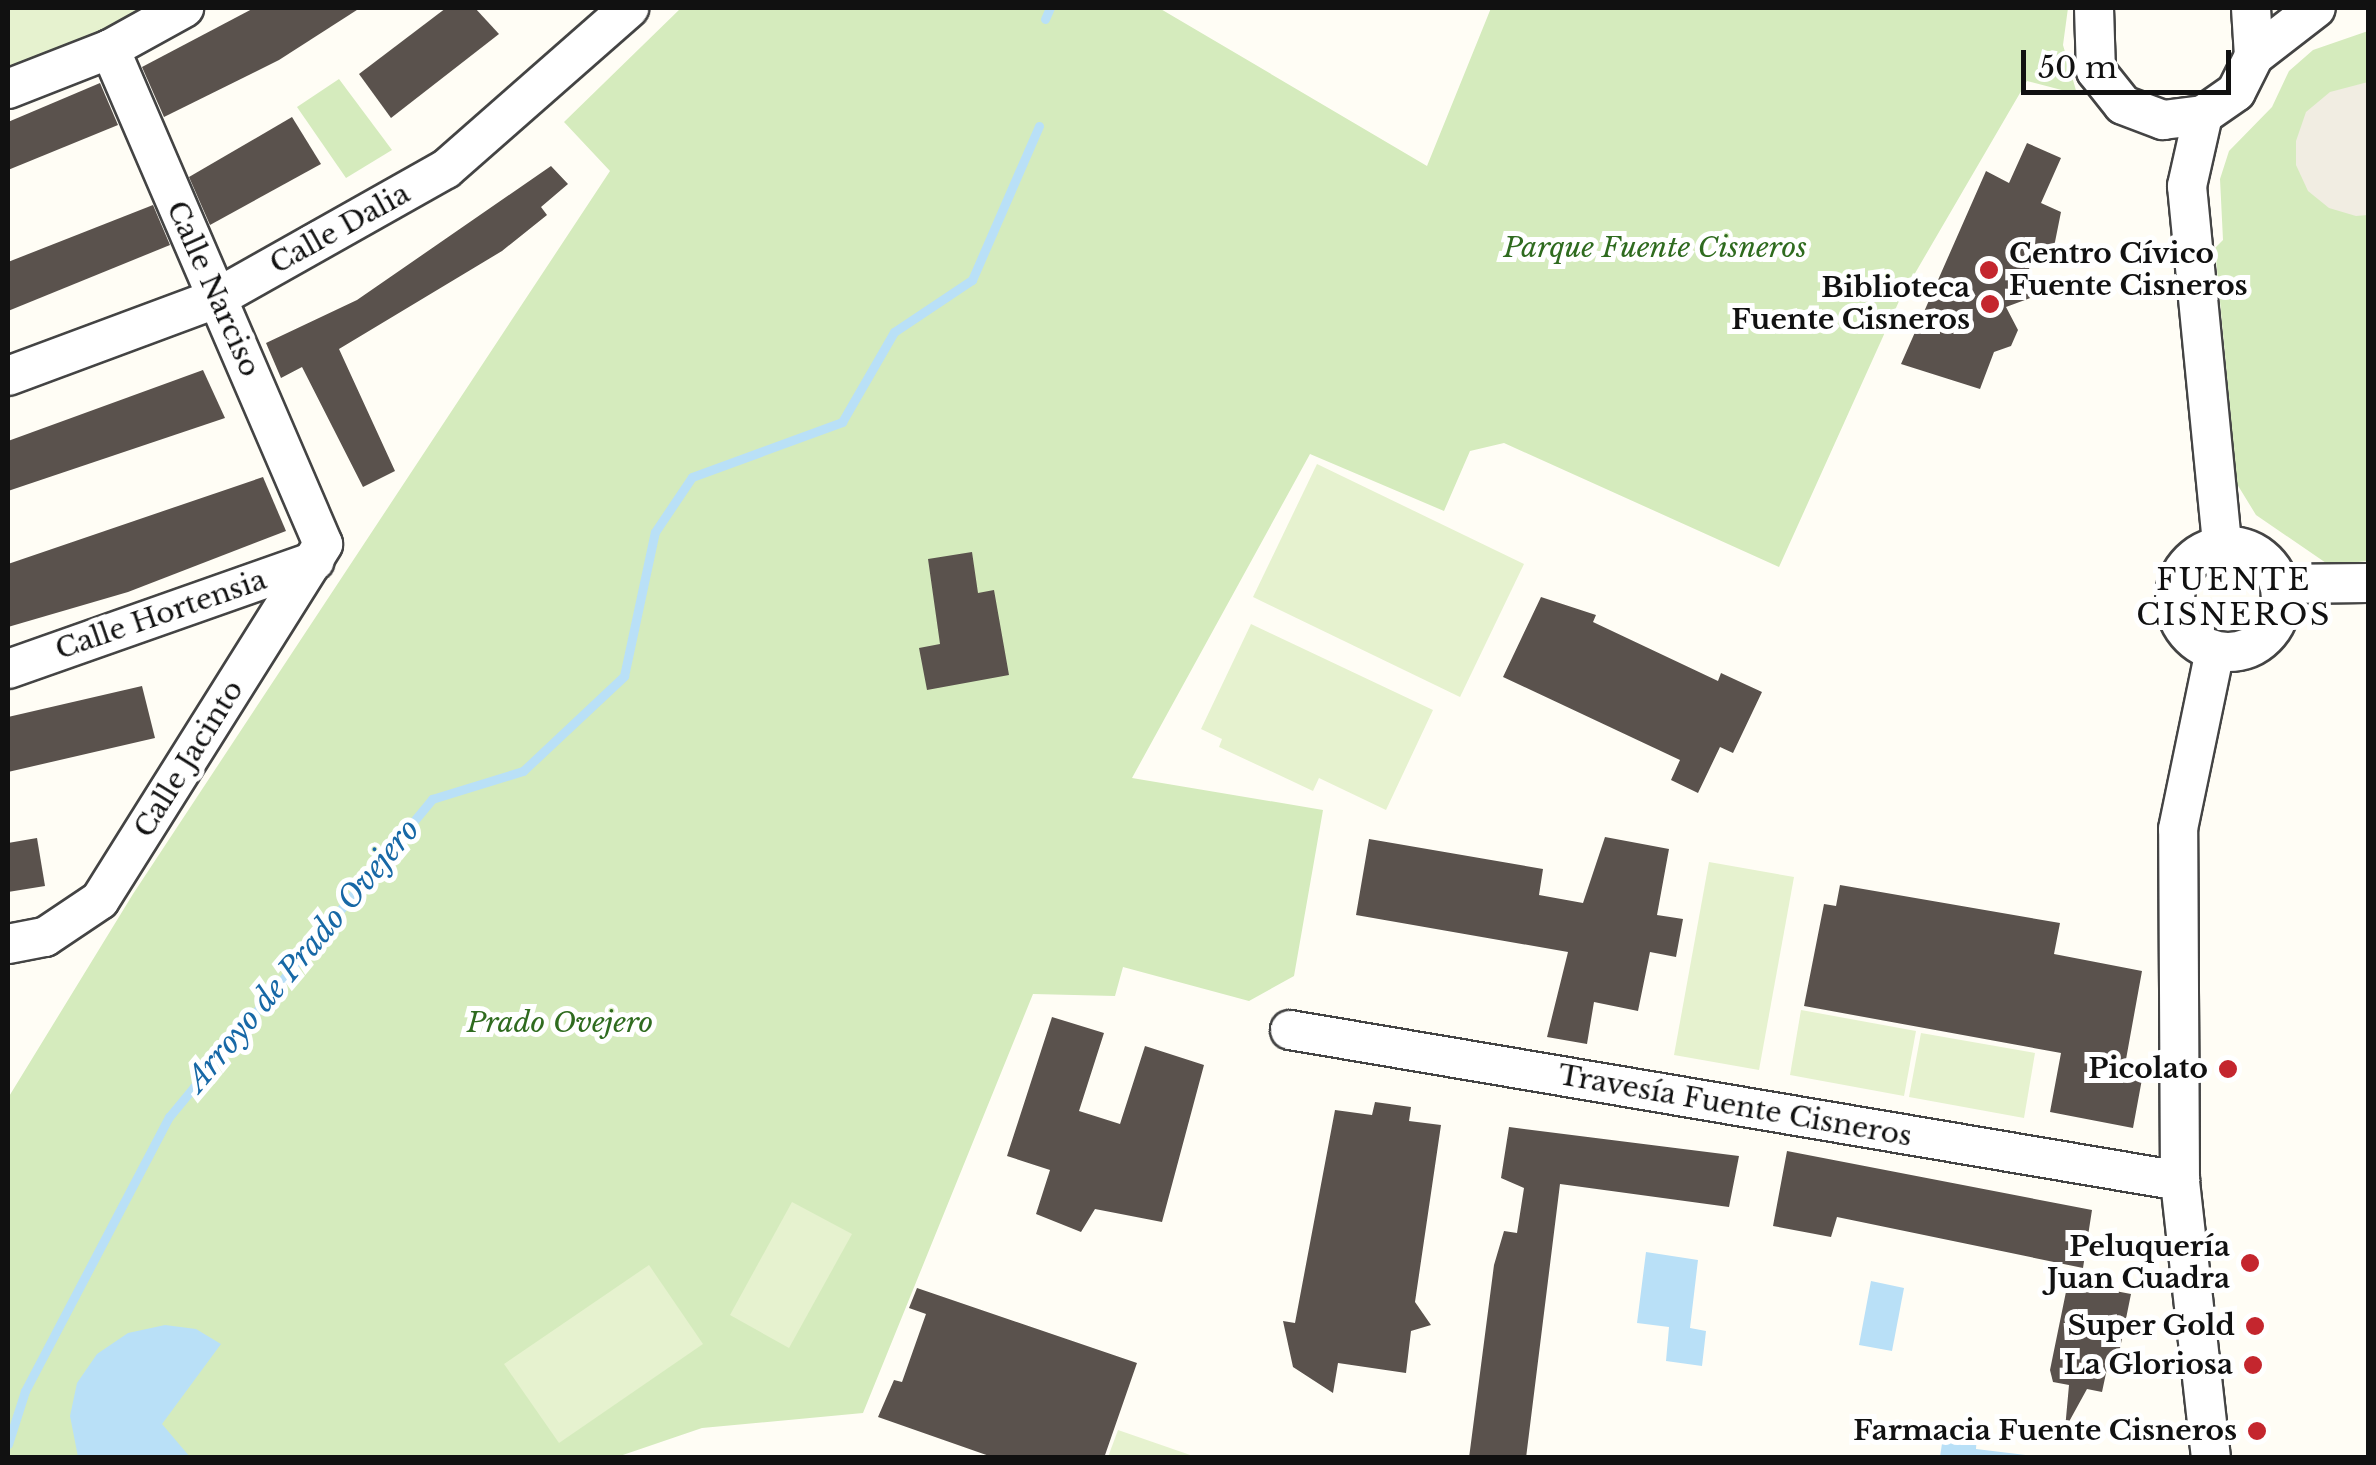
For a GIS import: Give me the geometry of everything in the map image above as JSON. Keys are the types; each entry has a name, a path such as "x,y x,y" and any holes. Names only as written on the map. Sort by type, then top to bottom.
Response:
{"street":[{"path":"8,89 110,49 184,8"},
{"name":"Calle Dalia","path":"8,376 215,299 446,169 628,8"},
{"path":"2094,8 2096,71 2143,115 2187,186"},
{"path":"2251,8 2254,56"},
{"path":"2143,115 2203,115 2236,92 2254,56 2316,8"},
{"name":"Calle Narciso","path":"110,49 318,545"},
{"path":"2203,115 2187,186 2222,546"},
{"name":"Calle Hortensia","path":"8,669 187,606 318,545"},
{"name":"Calle Jacinto","path":"8,944 45,937 100,900 262,645 318,545"},
{"path":"2222,546 2254,552 2280,584 2278,618 2266,637 2235,652 2215,651 2186,633 2174,600 2184,568 2222,546"},
{"path":"2280,584 2368,583"},
{"path":"187,606 250,601 261,614 262,645"},
{"path":"2211,1458 2180,1181 2178,829 2215,651"},
{"name":"Travesía Fuente Cisneros","path":"1290,1030 2180,1181"}],"green space":[{"path":"8,8 150,8 102,39 8,70"},
{"name":"Prado Ovejero","path":"681,8 1159,8 1427,166 1491,8 2068,8 2063,45 2077,94 2027,81 1900,299 1779,567 1504,443 1470,451 1444,511 1310,454 1132,778 1323,810 1294,976 1249,1001 1123,967 1115,996 1033,994 863,1413 702,1428 614,1458 8,1457 8,1098 133,894 610,171 564,122"},
{"path":"2368,31 2368,561 2329,565 2256,515 2237,484 2215,248 2223,240 2220,179 2229,151 2272,107 2289,71 2313,50"},
{"path":"339,79 392,150 346,178 297,107"},
{"path":"1317,464 1524,564 1460,697 1253,597"},
{"path":"1251,624 1433,710 1386,810 1319,778 1313,791 1219,747 1222,739 1201,729"},
{"path":"1709,862 1794,877 1759,1070 1674,1055"},
{"path":"1801,1010 1916,1031 1904,1096 1790,1075"},
{"path":"1921,1033 2035,1053 2024,1118 1909,1097"},
{"path":"792,1202 852,1234 789,1348 730,1315"},
{"path":"649,1265 703,1344 559,1443 504,1364"},
{"path":"1118,1430 1196,1457 1108,1457"}],"shaded area":[{"path":"2368,82 2368,215 2356,216 2329,208 2308,191 2296,165 2296,141 2306,112 2330,92"}],"water":[{"path":"1646,1252 1698,1260 1690,1328 1706,1331 1702,1366 1666,1361 1669,1327 1637,1323"},
{"path":"1871,1281 1904,1288 1892,1351 1859,1345"},
{"path":"165,1325 196,1329 221,1344 162,1424 190,1457 78,1457 70,1416 77,1383 97,1354 128,1333"},
{"path":"1944,1430 1977,1434 1976,1449 2042,1457 1940,1457"}],"building":[{"path":"254,8 360,8 279,60 164,117 142,67"},
{"path":"446,8 475,8 499,34 391,118 359,74"},
{"path":"100,83 118,125 8,170 8,122"},
{"path":"292,117 321,164 210,225 189,177"},
{"name":"Centro Cívico Fuente Cisneros","path":"2027,143 2061,158 2041,203 2061,212 2051,262 2029,267 2033,297 2006,307 2018,330 2011,346 1994,352 1980,389 1901,364 1986,171 2009,183"},
{"path":"551,166 568,184 541,207 547,215 502,251 339,349 395,471 363,487 302,367 281,378 266,343 357,300"},
{"path":"153,205 170,245 8,311 8,262"},
{"path":"203,370 225,418 8,491 8,441"},
{"path":"263,477 286,531 128,592 8,627 8,564"},
{"path":"972,552 978,593 994,590 1009,675 927,690 919,648 940,644 928,559"},
{"path":"1541,597 1596,615 1593,622 1718,681 1721,673 1762,692 1733,753 1720,747 1698,793 1671,780 1680,760 1503,677"},
{"path":"142,686 155,738 8,772 8,717"},
{"path":"1605,837 1669,849 1657,915 1683,919 1676,957 1650,952 1638,1011 1594,1002 1587,1044 1547,1037 1568,952 1356,915 1369,839 1543,869 1539,895 1583,903"},
{"path":"37,838 45,886 8,892 8,843"},
{"path":"1840,885 2060,923 2054,954 2142,971 2123,1076 2142,1079 2133,1128 2050,1112 2061,1053 1804,1006 1824,904 1836,906"},
{"path":"1052,1017 1104,1033 1079,1111 1120,1124 1145,1046 1204,1065 1162,1222 1095,1209 1081,1232 1036,1214 1050,1170 1007,1156"},
{"path":"1375,1102 1411,1107 1409,1121 1441,1125 1415,1302 1431,1325 1411,1331 1406,1373 1338,1363 1333,1393 1293,1367 1283,1321 1295,1323 1335,1110 1372,1115"},
{"path":"1509,1127 1739,1156 1729,1207 1560,1184 1526,1458 1469,1458 1494,1265 1504,1231 1517,1233 1524,1188 1501,1178"},
{"path":"1787,1151 2092,1210 2083,1268 1837,1217 1831,1237 1773,1226"},
{"path":"2068,1282 2131,1294 2116,1368 2108,1364 2102,1392 2087,1389 2065,1429 2069,1385 2053,1382 2050,1370"},
{"path":"917,1288 1137,1363 1104,1458 995,1458 878,1417 894,1380 902,1382 926,1314 909,1308"}],"waterway":[{"name":"Arroyo de Prado Ovejero","path":"1045,19 1050,8"},
{"name":"Arroyo de Prado Ovejero","path":"8,1444 25,1391 169,1117 432,799 523,771 624,676 655,532 692,477 842,422 894,332 972,280 1039,126"}],"place":[{"name":"Centro Cívico Fuente Cisneros","path":"1989,270"},
{"name":"Biblioteca Fuente Cisneros","path":"1990,304"},
{"name":"Picolato","path":"2228,1069"},
{"name":"Peluquería Juan Cuadra","path":"2250,1263"},
{"name":"Super Gold","path":"2255,1326"},
{"name":"La Gloriosa","path":"2253,1365"},
{"name":"Farmacia Fuente Cisneros","path":"2257,1431"}],"district":[{"name":"FUENTE CISNEROS","path":"2234,597"}],"park label":[{"name":"Parque Fuente Cisneros","path":"1655,248"}]}
